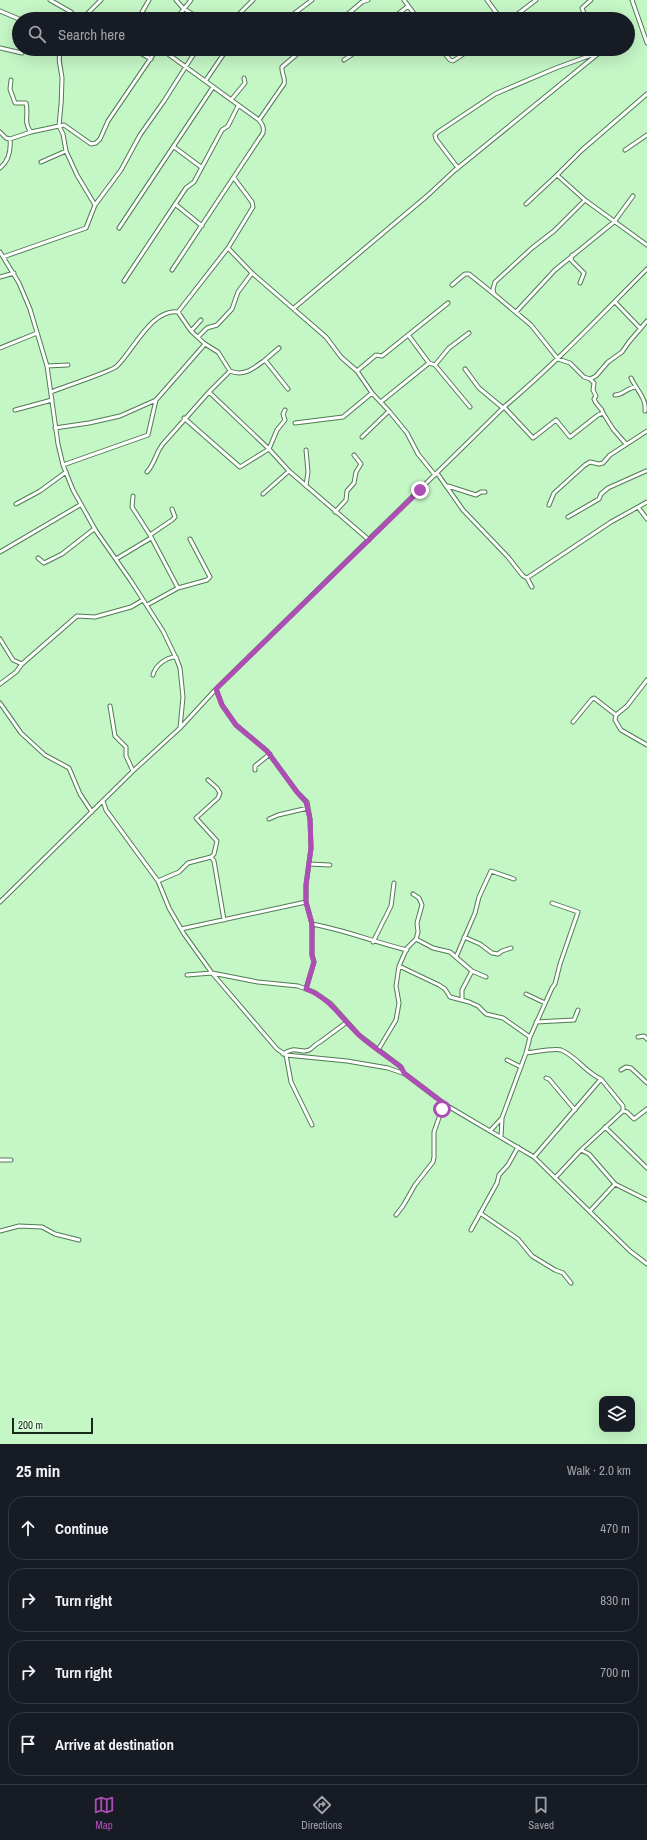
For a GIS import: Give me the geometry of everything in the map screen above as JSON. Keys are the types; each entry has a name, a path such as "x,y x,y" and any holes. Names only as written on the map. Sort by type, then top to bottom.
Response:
{"street":[{"path":"50,0 58,2 71,12"},
{"path":"89,12 101,0"},
{"path":"142,12 149,0"},
{"path":"176,0 190,12"},
{"path":"181,12 191,0"},
{"path":"241,12 252,0"},
{"path":"296,12 312,0"},
{"path":"350,12 362,2 368,0"},
{"path":"404,0 413,12"},
{"path":"487,0 496,12"},
{"path":"520,12 536,0"},
{"path":"583,12 582,8 591,0"},
{"path":"632,0 647,43"},
{"path":"401,12 408,6"},
{"path":"0,11 12,16"},
{"path":"0,48 12,51"},
{"path":"59,56 62,76 59,126 63,134 66,151 77,175 95,205"},
{"path":"146,56 151,59"},
{"path":"0,132 6,138 10,139 31,132 64,125 87,142 96,144 100,139 108,121 153,56"},
{"path":"171,56 259,120 263,126 263,133 172,270"},
{"path":"4,257 86,228 95,205 121,170 140,135 192,56"},
{"path":"206,80 222,56"},
{"path":"259,120 284,84 285,80 281,71 282,67 295,56"},
{"path":"344,60 350,56"},
{"path":"446,56 453,61 460,56"},
{"path":"458,168 436,139 435,135 438,132 495,94 586,56"},
{"path":"294,308 592,56"},
{"path":"231,100 245,83 244,78"},
{"path":"12,80 10,89 15,103 26,103 28,112 26,123 31,132"},
{"path":"119,228 213,87"},
{"path":"526,204 582,150 647,94"},
{"path":"124,281 186,188 194,182 222,130 228,126 238,106"},
{"path":"625,150 647,136"},
{"path":"0,168 5,164 11,149 10,139"},
{"path":"174,147 201,167"},
{"path":"41,162 66,151"},
{"path":"557,175 585,200 647,245"},
{"path":"178,312 228,248 253,207 252,202 234,178"},
{"path":"516,312 555,270 614,222 632,196"},
{"path":"494,294 493,289 495,282 532,248 554,231 585,200"},
{"path":"175,204 202,226"},
{"path":"228,248 252,273 326,337 341,357 357,371 372,393 382,401 407,433 418,454 448,486 452,496 463,510 508,557 523,576 527,578 532,587"},
{"path":"0,252 14,273 27,299 47,366 63,465 80,505 94,529 143,600 176,657 180,668 183,697 180,728"},
{"path":"572,255 571,260 584,273 580,283"},
{"path":"0,902 133,771 180,728 216,689 436,474 504,408 558,359 647,269"},
{"path":"0,277 14,273"},
{"path":"198,337 207,328 218,325 232,309 238,292 252,273"},
{"path":"452,285 465,274 469,274 531,326 558,359 570,363 584,378 590,379 596,376 608,362 622,352 647,321"},
{"path":"615,302 640,328"},
{"path":"357,371 376,355 382,356 448,303"},
{"path":"51,392 116,368 139,337 165,313 171,311 178,312 191,331 205,344 218,352 230,371 237,374 246,373 266,360 279,348"},
{"path":"191,331 201,320"},
{"path":"0,348 37,333"},
{"path":"435,365 449,348 469,333"},
{"path":"408,336 429,363 435,365 470,407"},
{"path":"56,428 120,416 156,400 205,344"},
{"path":"266,360 288,389"},
{"path":"382,401 429,363"},
{"path":"47,366 68,365"},
{"path":"465,369 479,388 504,408 533,438 556,420 570,437 598,415 603,413"},
{"path":"147,472 155,463 157,453 162,445 184,418 230,371"},
{"path":"631,378 635,387 646,399 647,405 645,411"},
{"path":"590,379 594,383 593,390 596,396 594,399 596,405 602,410 613,429 626,444"},
{"path":"615,395 624,393 635,387"},
{"path":"209,392 269,449 289,472 369,540"},
{"path":"295,423 343,417 372,393"},
{"path":"15,410 52,400"},
{"path":"63,465 148,435 156,400"},
{"path":"184,418 240,466 269,449 277,430 285,420 283,414 284,410"},
{"path":"362,438 389,411"},
{"path":"549,505 554,493 585,465 590,462 599,464 603,463 610,455 647,431"},
{"path":"306,450 308,472 306,486"},
{"path":"335,512 346,500 347,491 354,483 356,472 361,464 354,455"},
{"path":"16,504 40,491 66,472"},
{"path":"263,494 289,472"},
{"path":"568,517 599,499 601,494 608,488 647,472"},
{"path":"448,486 476,495 481,492 485,492"},
{"path":"133,496 132,507 150,536 178,588"},
{"path":"527,578 611,522 647,502"},
{"path":"0,552 80,505"},
{"path":"638,507 647,519"},
{"path":"116,559 172,520 175,517 172,509"},
{"path":"38,558 44,563 62,554 94,529"},
{"path":"146,605 178,588 207,580 210,577 190,539"},
{"path":"0,684 16,672 22,664 76,616 95,617 132,607 143,600"},
{"path":"0,639 13,660 22,664"},
{"path":"152,675 162,663 171,657 176,657"},
{"path":"647,680 627,706 616,716 615,720 620,730 647,745"},
{"path":"216,689 222,705 236,725 270,754 306,802 308,808 310,829 306,902 312,924 312,955 314,962 306,989"},
{"path":"574,722 594,698 616,716"},
{"path":"0,703 21,734 45,755 69,768 80,794 92,812"},
{"path":"110,706 115,736 126,747 126,756 133,771"},
{"path":"255,770 255,766 270,754"},
{"path":"158,881 179,872 188,863 211,857 214,854 217,841 196,818 218,798 220,793 208,780"},
{"path":"103,801 106,810 158,881 181,929 212,973 270,1043 284,1054 343,1060 403,1072"},
{"path":"98,806 106,810"},
{"path":"269,819 278,815 308,808"},
{"path":"211,857 214,861 224,920"},
{"path":"309,864 330,865"},
{"path":"456,957 475,913 479,897 491,871 514,879"},
{"path":"373,942 391,906 394,883"},
{"path":"378,1050 396,1020 399,1003 396,986 400,966 406,950 416,939 418,932 417,923 422,905 420,898 413,894"},
{"path":"181,929 306,902"},
{"path":"501,1137 502,1118 522,1067 530,1037 555,984 560,964 578,912 552,903"},
{"path":"312,924 337,928 373,942 406,950"},
{"path":"464,937 480,944 492,953 498,954 511,948"},
{"path":"416,939 433,948 450,952 472,971 486,977"},
{"path":"400,966 439,985 445,989 450,997 478,1006 486,1014 503,1018 530,1037"},
{"path":"462,1000 462,990 472,971"},
{"path":"187,975 212,973 258,982 298,986 314,992 330,1003 359,1035 403,1072 446,1105 534,1157 630,1251 647,1264"},
{"path":"526,994 545,1003"},
{"path":"536,1022 574,1020 578,1010"},
{"path":"284,1054 295,1049 304,1051 310,1050 315,1044 347,1022"},
{"path":"638,1037 644,1036 647,1038"},
{"path":"526,1053 560,1050 580,1064 592,1076 601,1080 623,1106 623,1111"},
{"path":"284,1054 291,1082 312,1125"},
{"path":"507,1060 522,1067"},
{"path":"620,1070 626,1067 631,1068 647,1083"},
{"path":"546,1078 549,1079 575,1110"},
{"path":"534,1157 601,1080"},
{"path":"396,1215 415,1185 433,1162 434,1132 442,1109 446,1105"},
{"path":"623,1111 627,1112 634,1119 647,1110"},
{"path":"554,1178 587,1144 623,1111"},
{"path":"490,1131 502,1118"},
{"path":"606,1127 647,1168"},
{"path":"587,1144 589,1154"},
{"path":"470,1230 499,1175 508,1165 518,1147"},
{"path":"581,1150 589,1154 615,1184 647,1200"},
{"path":"0,1160 11,1160"},
{"path":"590,1211 615,1184"},
{"path":"480,1213 518,1239 532,1256 554,1270 563,1272 571,1283"},
{"path":"0,1231 19,1226 42,1227 55,1234 79,1240"}],"route":[{"path":"420,490 216,689 222,705 236,725 267,751 278,764 288,781 306,802 310,819 311,848 306,885 306,902 308,915 312,924 312,955 314,962 306,989 323,997 359,1035 401,1067 404,1073 446,1105 442,1109"}]}
